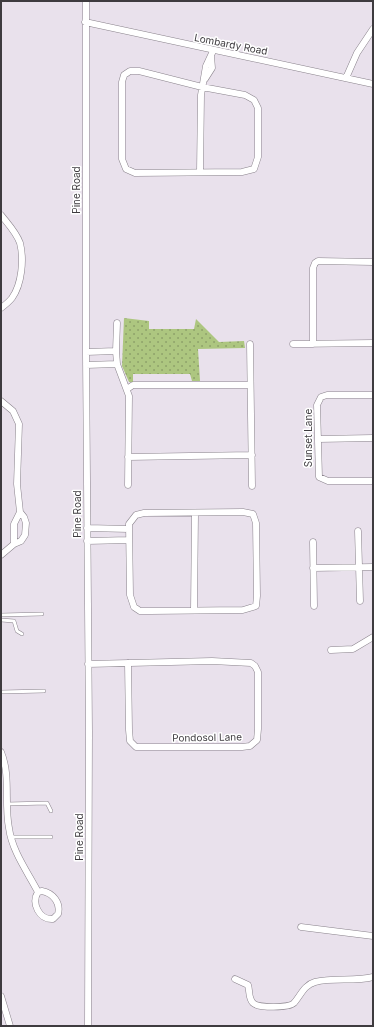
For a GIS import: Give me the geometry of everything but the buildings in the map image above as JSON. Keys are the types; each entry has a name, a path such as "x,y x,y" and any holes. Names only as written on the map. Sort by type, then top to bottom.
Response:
{"street":[{"name":"Pine Road","path":"86,1 88,1026"},
{"name":"Lombardy Road","path":"85,22 212,53 373,84"},
{"path":"346,78 357,53 373,29"},
{"path":"200,172 200,100 206,66 212,53"},
{"path":"130,71 139,71 203,84 245,95 254,100 258,108 258,157 256,166 249,172 200,172 135,173 126,169 122,159 122,82 124,75 130,71"},
{"path":"1,215 20,244 21,260 18,287 12,298 1,308"},
{"path":"313,344 313,268 315,263 318,261 373,262"},
{"path":"117,323 117,364 129,396 128,485"},
{"path":"293,344 373,343"},
{"path":"250,344 252,486"},
{"path":"86,352 116,351"},
{"path":"86,365 117,364"},
{"path":"127,389 133,385 250,385"},
{"name":"Sunset Lane","path":"373,396 332,395 321,397 317,405 318,472 320,479 328,481 373,481"},
{"path":"1,401 13,411 19,424 17,476 20,512 25,519 26,530 24,538 1,555"},
{"path":"318,439 373,438"},
{"path":"128,457 252,455"},
{"path":"14,544 14,524 20,512"},
{"path":"251,513 254,516 256,523 256,606 247,610 140,611 134,607 130,594 129,529 131,520 140,514 251,513"},
{"path":"194,514 194,610"},
{"path":"87,528 129,529"},
{"path":"358,531 360,601"},
{"path":"87,541 129,540"},
{"path":"313,542 314,606"},
{"path":"313,568 373,567"},
{"path":"331,650 353,649 373,637"},
{"name":"Pondosol Lane","path":"88,664 128,663 218,661 252,663 258,672 257,740 250,746 242,747 136,747 131,743 129,737 128,663"},
{"path":"1,752 6,770 10,837 38,892 35,902 38,911 44,918 50,920 55,918 59,911 55,899 46,892 38,892"},
{"path":"301,927 373,936"},
{"path":"235,979 248,986 250,1000 259,1006 284,1007 292,1005 309,985 319,981 360,980 373,977"},
{"path":"1,996 10,1026"}],"lane":[{"path":"1,615 42,614"},
{"path":"1,620 14,621 17,631 22,634"},
{"path":"1,692 44,691"},
{"path":"7,804 46,803 51,811"},
{"path":"10,837 51,837"}],"green space":[{"path":"124,318 149,321 149,329 194,329 196,319 219,342 244,341 245,348 198,349 200,381 192,381 190,374 133,374 133,382 129,382 122,366"}]}
